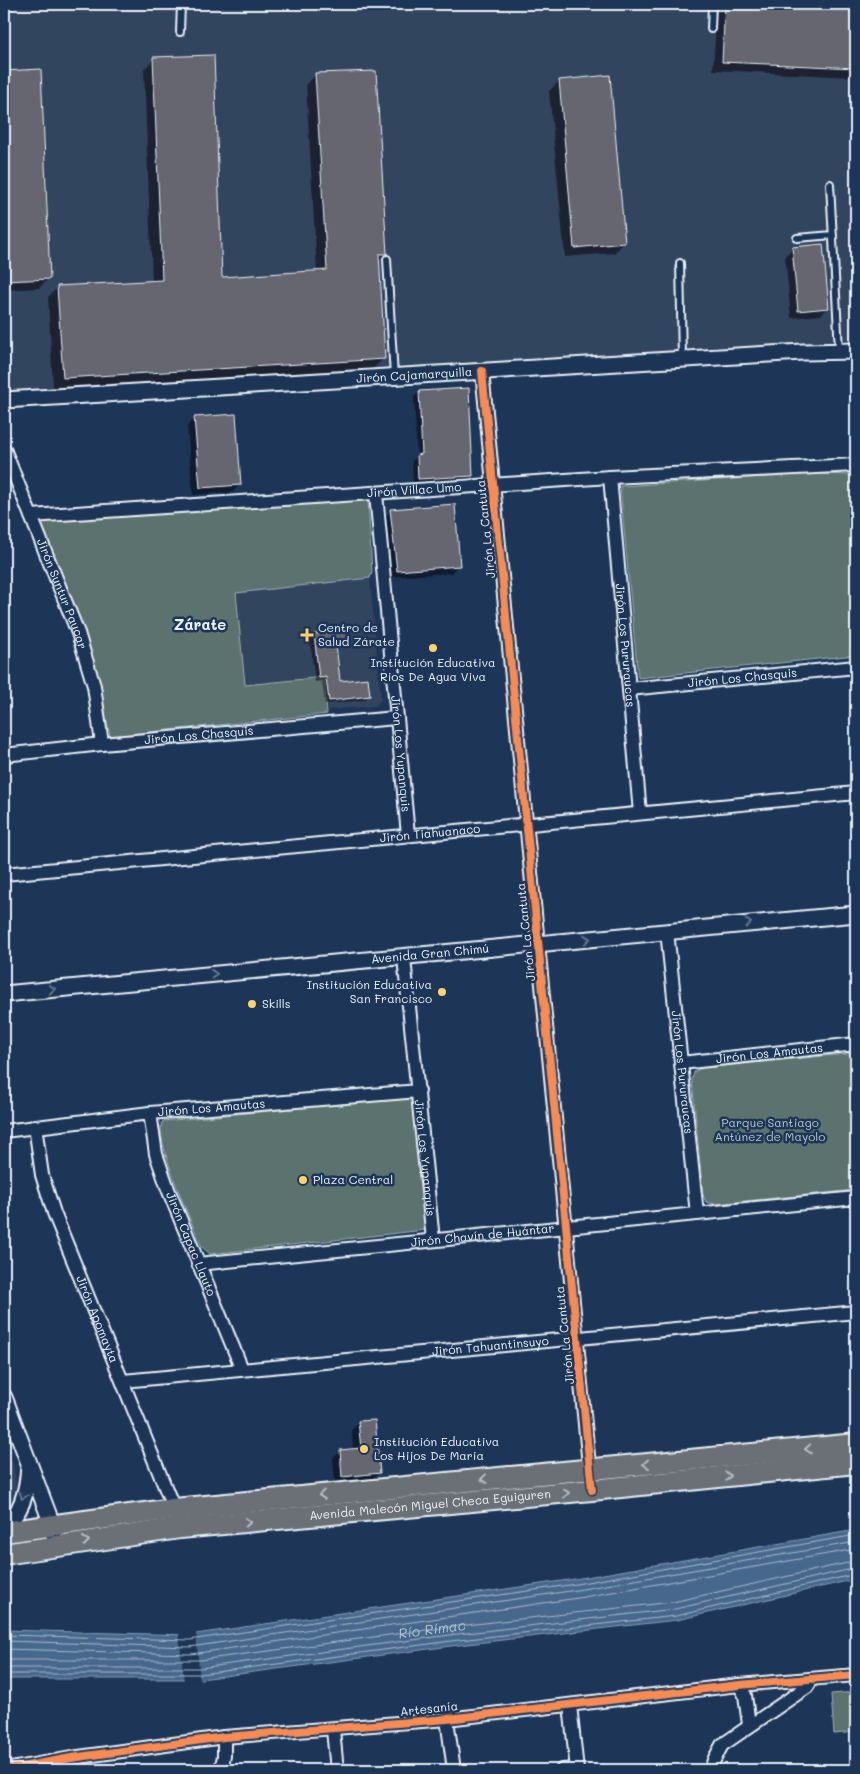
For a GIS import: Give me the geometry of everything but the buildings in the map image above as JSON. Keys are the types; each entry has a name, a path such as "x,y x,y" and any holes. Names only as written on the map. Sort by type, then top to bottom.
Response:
{"main road":[{"name":"Avenida Malecón Miguel Checa Eguiguren","path":"4,1532 174,1509 856,1444"},
{"name":"Avenida Malecón Miguel Checa Eguiguren","path":"4,1554 180,1528 592,1490 856,1463"}],"street":[{"name":"Jirón Cajamarquilla","path":"4,400 682,359 840,350 856,351"},
{"name":"Jirón La Cantuta","path":"482,372 592,1490"},
{"name":"Jirón Suntur Paucar","path":"4,449 78,633 94,686 102,744"},
{"name":"Jirón Villac Umo","path":"31,516 610,477 761,468 856,466"},
{"name":"Jirón Los Pururaucas","path":"610,477 640,813"},
{"name":"Jirón Los Yupanquis","path":"376,494 408,835"},
{"name":"Jirón Los Chasquis","path":"629,689 856,667"},
{"name":"Jirón Los Chasquis","path":"4,755 102,744 396,718"},
{"name":"Jirón Tiahuanaco","path":"4,874 856,793"},
{"name":"Avenida Gran Chimú","path":"4,994 404,958 667,930 856,914"},
{"name":"Jirón Los Pururaucas","path":"667,930 697,1214"},
{"name":"Jirón Los Yupanquis","path":"404,958 433,1240"},
{"name":"Jirón Los Amautas","path":"681,1063 856,1044"},
{"name":"Jirón Los Amautas","path":"4,1131 150,1113 418,1091"},
{"name":"Jirón Capac Llauto","path":"150,1113 156,1154 198,1264 242,1370"},
{"name":"Jirón Apomayta","path":"35,1126 42,1175 54,1213 174,1509"},
{"name":"Jirón Chavín de Huántar","path":"198,1264 856,1198"},
{"name":"Jirón Tahuantinsuyo","path":"123,1381 856,1312"},
{"path":"4,1397 30,1461 52,1524 56,1545"},
{"path":"4,1526 13,1516 25,1495 30,1461"},
{"name":"Artesanía","path":"5,1770 71,1758 224,1737 333,1730 447,1719 739,1685 856,1676"},
{"path":"711,1770 722,1745 806,1687 812,1679"},
{"path":"739,1685 745,1695 749,1725"},
{"path":"562,1770 576,1769 570,1705"},
{"path":"447,1719 454,1770"},
{"path":"333,1730 337,1770"},
{"path":"220,1770 224,1756 224,1737"}],"lane":[{"path":"180,32 181,4"},
{"path":"711,29 712,4"},
{"path":"830,184 840,350"},
{"path":"797,238 833,235"},
{"path":"387,259 394,377"},
{"path":"680,264 682,359"}],"shaded area":[{"path":"4,4 856,4 856,355 4,402"},
{"name":"Centro de Salud Zárate","path":"370,578 381,700 375,706 328,710 324,677 244,685 236,592"},
{"path":"4,1460 13,1462 16,1496 11,1507 4,1515"}],"green space":[{"path":"814,474 856,475 856,655 638,678 620,486"},
{"path":"368,500 372,573 370,578 236,593 245,685 324,677 327,714 110,736 96,668 41,522"},
{"name":"Parque Santiago Antúnez de Mayolo","path":"856,1053 856,1190 714,1204 706,1202 703,1195 692,1080 694,1072 701,1068"},
{"path":"405,1098 412,1100 415,1106 426,1223 425,1230 210,1254 202,1247 168,1162 161,1129 163,1121"},
{"path":"856,1692 856,1732 834,1734 831,1694"}],"water":[{"name":"Río Rímac","path":"856,1530 856,1579 677,1620 459,1645 201,1679 4,1679 4,1630 189,1635 575,1579"}],"pier":[{"path":"196,1632 200,1681 184,1681 179,1633"}],"cycle path":[{"path":"482,371 592,1490"},
{"path":"5,1770 71,1758 224,1737 447,1719 739,1685 856,1675"}],"place":[{"name":"Centro de Salud Zárate","path":"307,635"},
{"name":"Institución Educativa Rios De Agua Viva","path":"433,648"},
{"name":"Institución Educativa San Francisco","path":"442,992"},
{"name":"Skills","path":"252,1004"},
{"name":"Plaza Central","path":"303,1180"},
{"name":"Institución Educativa Los Hijos De Maria","path":"364,1449"}],"district":[{"name":"Zárate","path":"200,625"}]}
